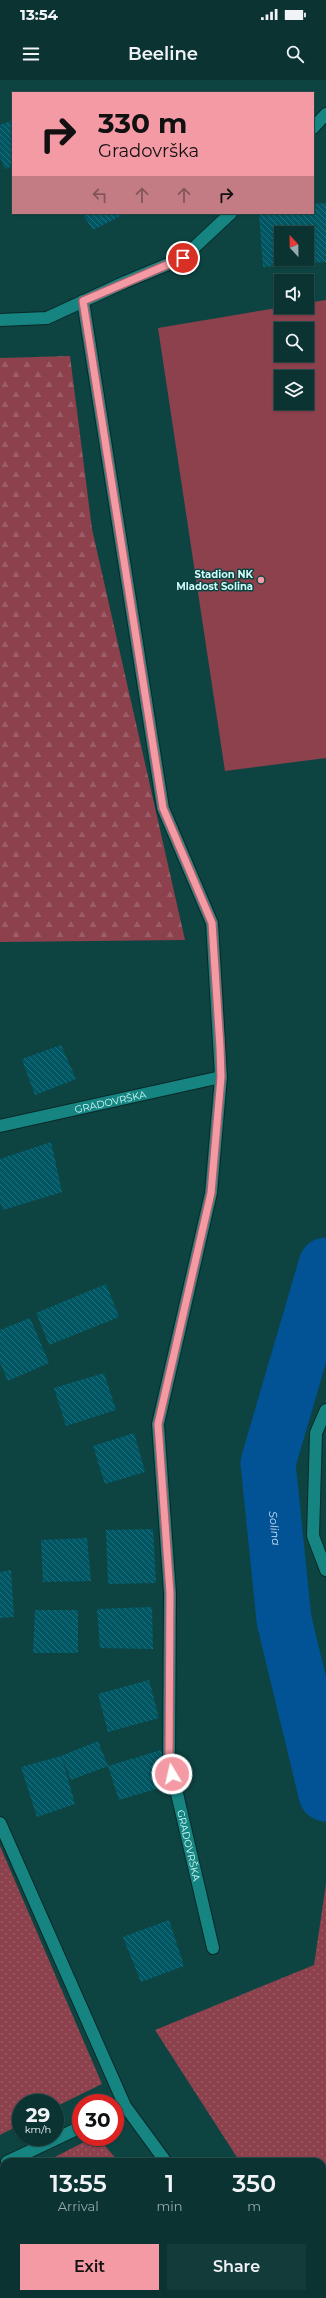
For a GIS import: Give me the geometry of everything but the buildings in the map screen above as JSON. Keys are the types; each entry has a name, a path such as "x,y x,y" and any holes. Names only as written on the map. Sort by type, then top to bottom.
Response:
{"street":[{"path":"314,127 326,114"},
{"path":"0,320 47,318 183,258 230,214"},
{"name":"GRADOVRŠKA","path":"83,301 163,808 212,923 221,1077 211,1193 158,1424 170,1593 169,1759 212,1948"},
{"name":"GRADOVRŠKA","path":"0,1126 221,1077"},
{"path":"326,1410 316,1433 313,1536 326,1570"},
{"path":"0,1823 114,2094"},
{"path":"124,2113 163,2158"},
{"path":"15,2158 72,2131"}],"green space":[{"name":"Stadion NK Mladost Solina","path":"326,300 326,758 225,771 158,328 274,309 274,314 314,314 314,302"},
{"path":"70,356 92,529 185,940 0,942 0,358"},
{"path":"0,1846 102,2084 82,2094 72,2094 72,2099 64,2103 64,2094 12,2094 12,2129 0,2135"},
{"path":"326,1884 326,2158 237,2158 155,2030 314,1965"},
{"path":"76,2146 105,2146 115,2158 53,2158"}],"waterway":[{"name":"Solina","path":"326,1265 268,1463 284,1620 326,1794"}],"place":[{"name":"Stadion NK Mladost Solina","path":"261,580"}],"route":[{"path":"172,1774 169,1759 170,1593 158,1424 211,1193 221,1077 214,954 212,923 163,808 83,301 183,258"}]}
